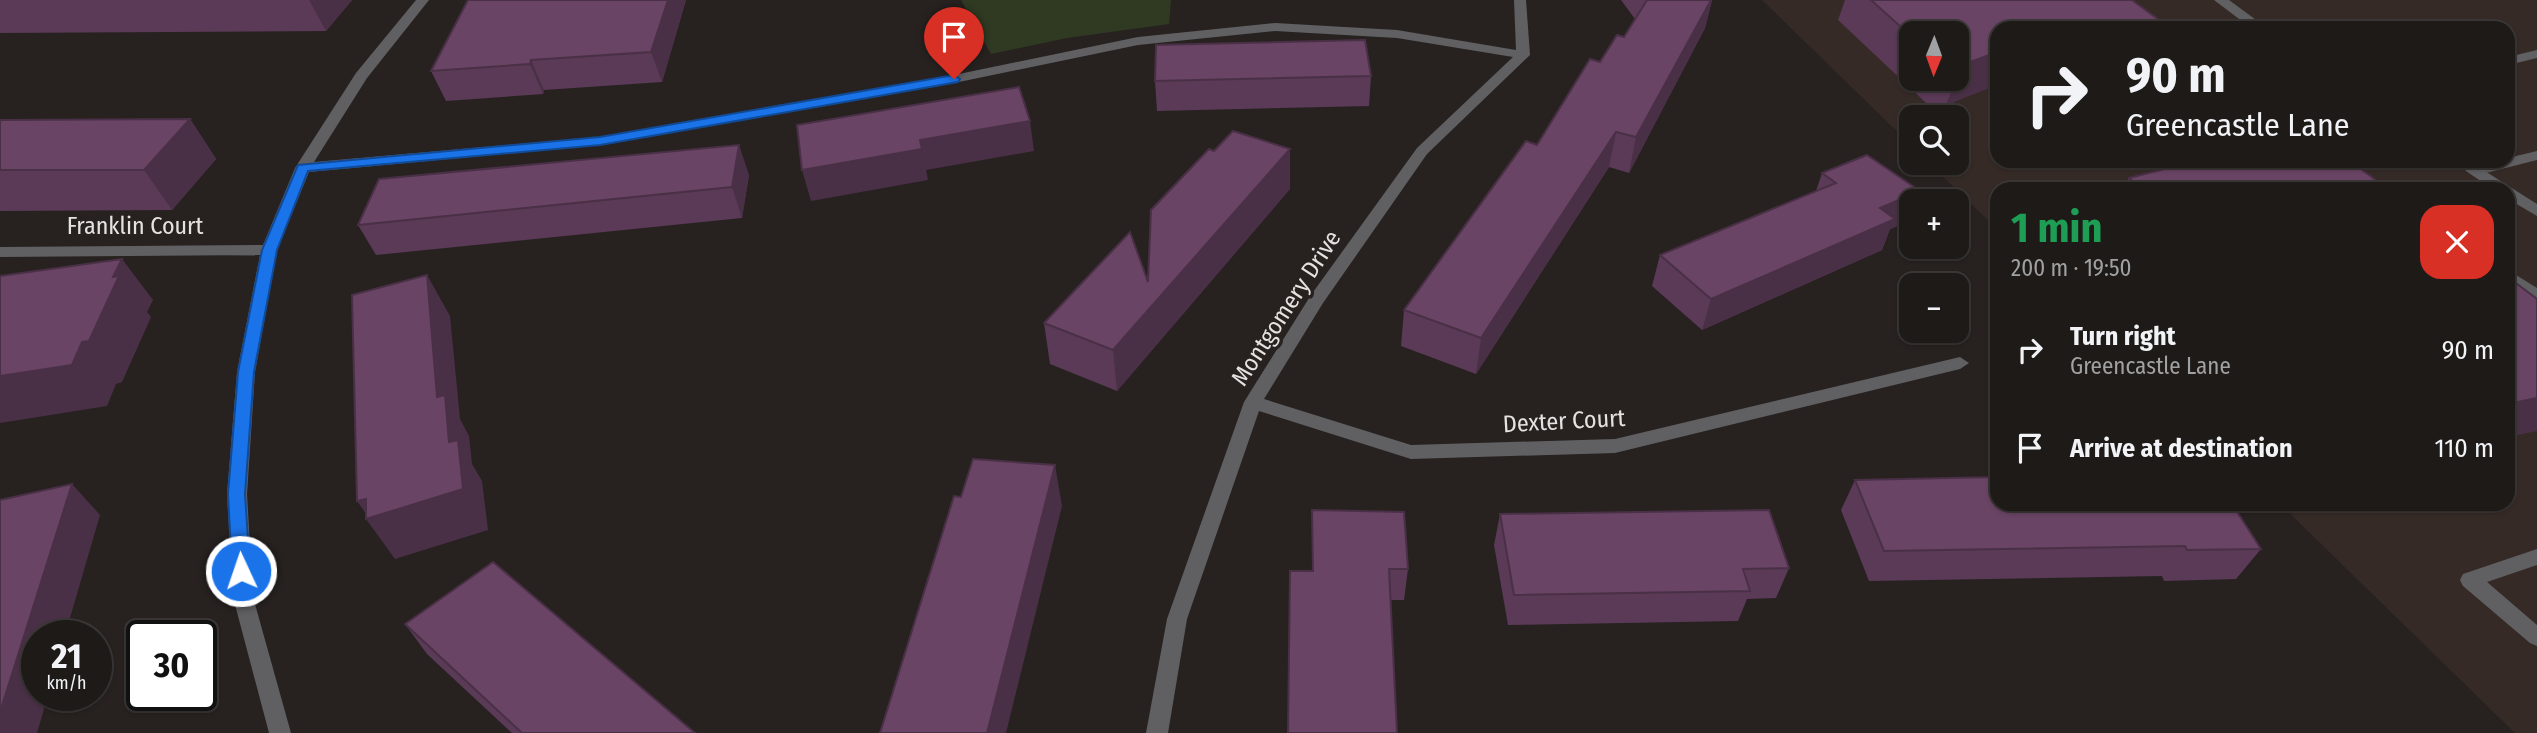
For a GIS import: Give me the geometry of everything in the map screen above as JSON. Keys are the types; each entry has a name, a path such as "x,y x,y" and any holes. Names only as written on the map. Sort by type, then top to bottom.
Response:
{"street":[{"path":"281,733 243,597 237,494 246,372 270,250 303,168 361,76 423,0"},
{"path":"303,168 600,141 954,79 1138,41 1275,27 1396,34 1523,55 1520,0"},
{"path":"2220,0 2250,21"},
{"path":"2515,59 2537,54"},
{"name":"Montgomery Drive","path":"1157,733 1177,619 1253,402 1317,299 1422,151 1523,55"},
{"path":"2515,161 2537,155"},
{"path":"2470,168 2491,182"},
{"path":"2474,171 2486,168"},
{"path":"2515,197 2537,211"},
{"name":"Franklin Court","path":"0,252 270,250"},
{"path":"2515,280 2537,296"},
{"name":"Dexter Court","path":"1253,402 1412,452 1615,446 1960,363"},
{"path":"2537,557 2470,580 2537,637"}],"shaded area":[{"path":"1762,0 2537,0 2537,733 2515,733 2287,511 2515,511 2515,182 1990,182 1990,222 1969,202 1969,189 1956,189 1941,175 1969,175 1969,105 1899,105 1899,133"}],"green space":[{"path":"961,0 1171,0 1169,24 1067,38 991,54"}],"building":[{"path":"468,0 668,0 651,52 531,60 530,64 431,71"},
{"path":"1647,0 1711,0 1636,137 1616,132 1481,338 1404,310 1526,141 1537,145 1590,59 1600,62 1617,35 1624,37"},
{"path":"1871,0 2132,0 2160,21 1990,21 1990,55 1970,62 1969,21 1899,21 1899,25"},
{"path":"1365,40 1371,76 1155,81 1156,45"},
{"path":"1019,87 1030,121 920,140 922,149 802,170 797,125"},
{"path":"190,119 144,170 0,170 0,120"},
{"path":"1233,131 1290,149 1113,350 1044,323 1130,232 1148,282 1151,210 1209,149 1214,151"},
{"path":"739,145 732,187 358,225 379,179"},
{"path":"1867,155 1917,189 1899,189 1899,200 1880,208 1895,219 1711,299 1660,255 1836,183 1822,173"},
{"path":"2168,168 2360,168 2378,182 2134,182 2129,178"},
{"path":"122,259 113,277 119,276 89,341 82,342 72,365 0,376 0,276"},
{"path":"427,275 437,397 445,395 449,442 458,440 463,489 366,519 366,499 357,501 352,295"},
{"path":"2515,282 2537,299 2537,398 2515,403"},
{"path":"973,459 1055,465 987,733 880,733 954,496 961,497"},
{"path":"1990,477 1990,511 2237,511 2261,549 2187,550 2185,546 1884,551 1855,480"},
{"path":"72,484 29,620 21,620 21,646 0,712 0,500"},
{"path":"1312,510 1404,512 1408,569 1389,569 1397,733 1288,733 1290,571 1313,571"},
{"path":"1769,510 1789,568 1743,569 1750,591 1514,595 1500,514"},
{"path":"493,562 695,733 522,733 405,624"}],"route":[{"path":"241,571 237,494 246,372 270,250 303,168 600,141 954,79"}]}
